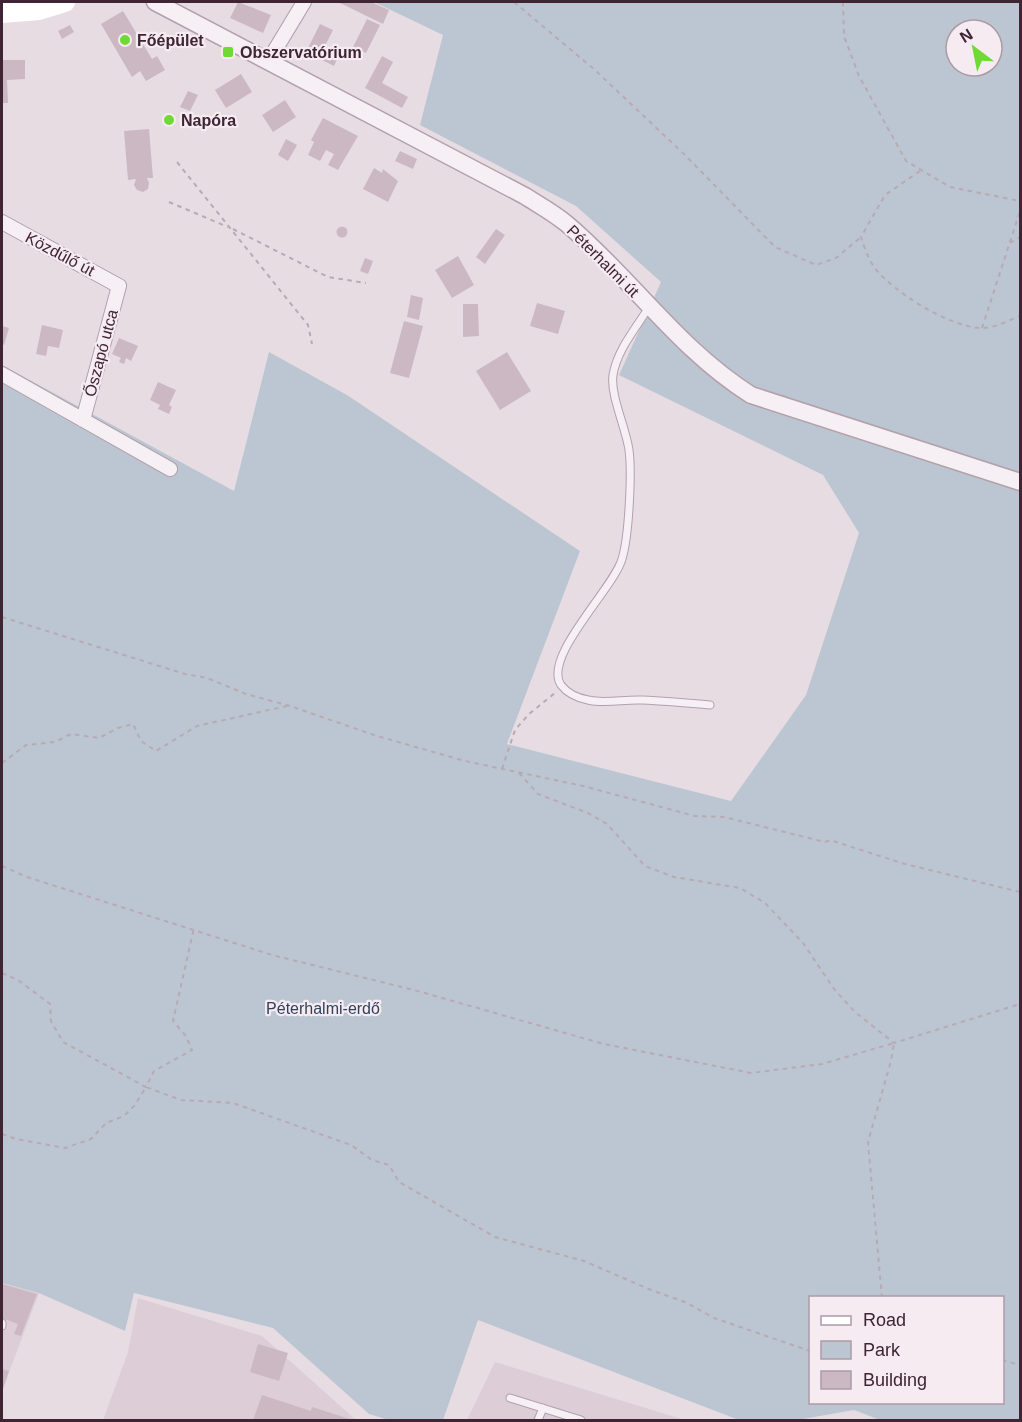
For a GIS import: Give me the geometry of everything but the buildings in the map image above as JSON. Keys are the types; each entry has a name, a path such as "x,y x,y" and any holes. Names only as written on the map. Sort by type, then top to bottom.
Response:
{"main road":[{"path":"2,13 39,10 65,2"}],"street":[{"name":"Péterhalmi út","path":"155,2 525,196 555,216 593,248 694,353 722,377 751,395 1020,482"},
{"path":"269,60 304,2"},
{"name":"Közdűlő út","path":"2,222 119,286"},
{"name":"Őszapó utca","path":"83,420 119,286"},
{"path":"2,374 170,469"}],"lane":[{"path":"649,308 619,355 612,377 629,451 627,513 622,559 612,579 575,632 558,665 557,677 562,686 575,696 591,701 641,700 710,705"},
{"path":"510,1398 581,1420"},
{"path":"538,1420 543,1408"}],"path":[{"path":"514,2 603,78 685,155 775,247 816,265 836,258 861,237 885,195 920,171"},
{"path":"843,2 844,36 859,76 906,161 950,187 1020,201"},
{"path":"177,162 308,325 312,344"},
{"path":"169,202 231,228 328,277 366,283"},
{"path":"982,328 1020,211"},
{"path":"861,237 873,266 890,283 913,301 954,322 982,328 1020,316"},
{"path":"1010,243 1020,237"},
{"path":"2,617 185,674 207,678 246,694 290,706 377,736 695,816 724,817 825,842 830,840 905,864 1020,892"},
{"path":"502,769 515,730 529,714 562,686"},
{"path":"2,763 26,745 54,742 71,734 99,738 118,728 133,724 141,741 156,751 197,726 290,706"},
{"path":"518,772 538,794 588,813 607,824 645,866 674,877 740,888 765,903 803,943 834,990 855,1012 894,1043"},
{"path":"2,866 27,877 194,928 272,955 414,990 604,1044 752,1073 822,1064 1020,1004"},
{"path":"2,1134 16,1139 65,1148 91,1139 106,1123 124,1116 135,1105 154,1071 192,1050 186,1036 173,1021 194,928"},
{"path":"2,973 18,980 50,1004 51,1021 63,1042 146,1087 181,1100 232,1103 351,1145 372,1160 389,1165 399,1182 495,1238 584,1261 685,1302 714,1318 809,1352"},
{"path":"882,1296 868,1142 894,1043"},
{"path":"1004,1361 1020,1365"}],"shaded area":[{"path":"2,1283 39,1293 2,1391"},
{"path":"138,1298 262,1336 356,1420 103,1420 128,1352"},
{"path":"495,1362 685,1420 467,1420"}],"green space":[{"name":"Péterhalmi-erdő","path":"374,2 1020,2 1020,1420 880,1420 854,1410 797,1420 739,1420 478,1320 443,1420 389,1420 369,1414 273,1328 134,1293 125,1331 39,1293 2,1283 2,365 234,491 269,352 347,395 580,551 507,744 731,801 806,695 859,533 823,475 619,375 661,282 576,206 420,125 443,35"}],"place":[{"name":"Főépület","path":"125,40"},
{"name":"Obszervatórium","path":"228,52"},
{"name":"Napóra","path":"169,120"}]}
